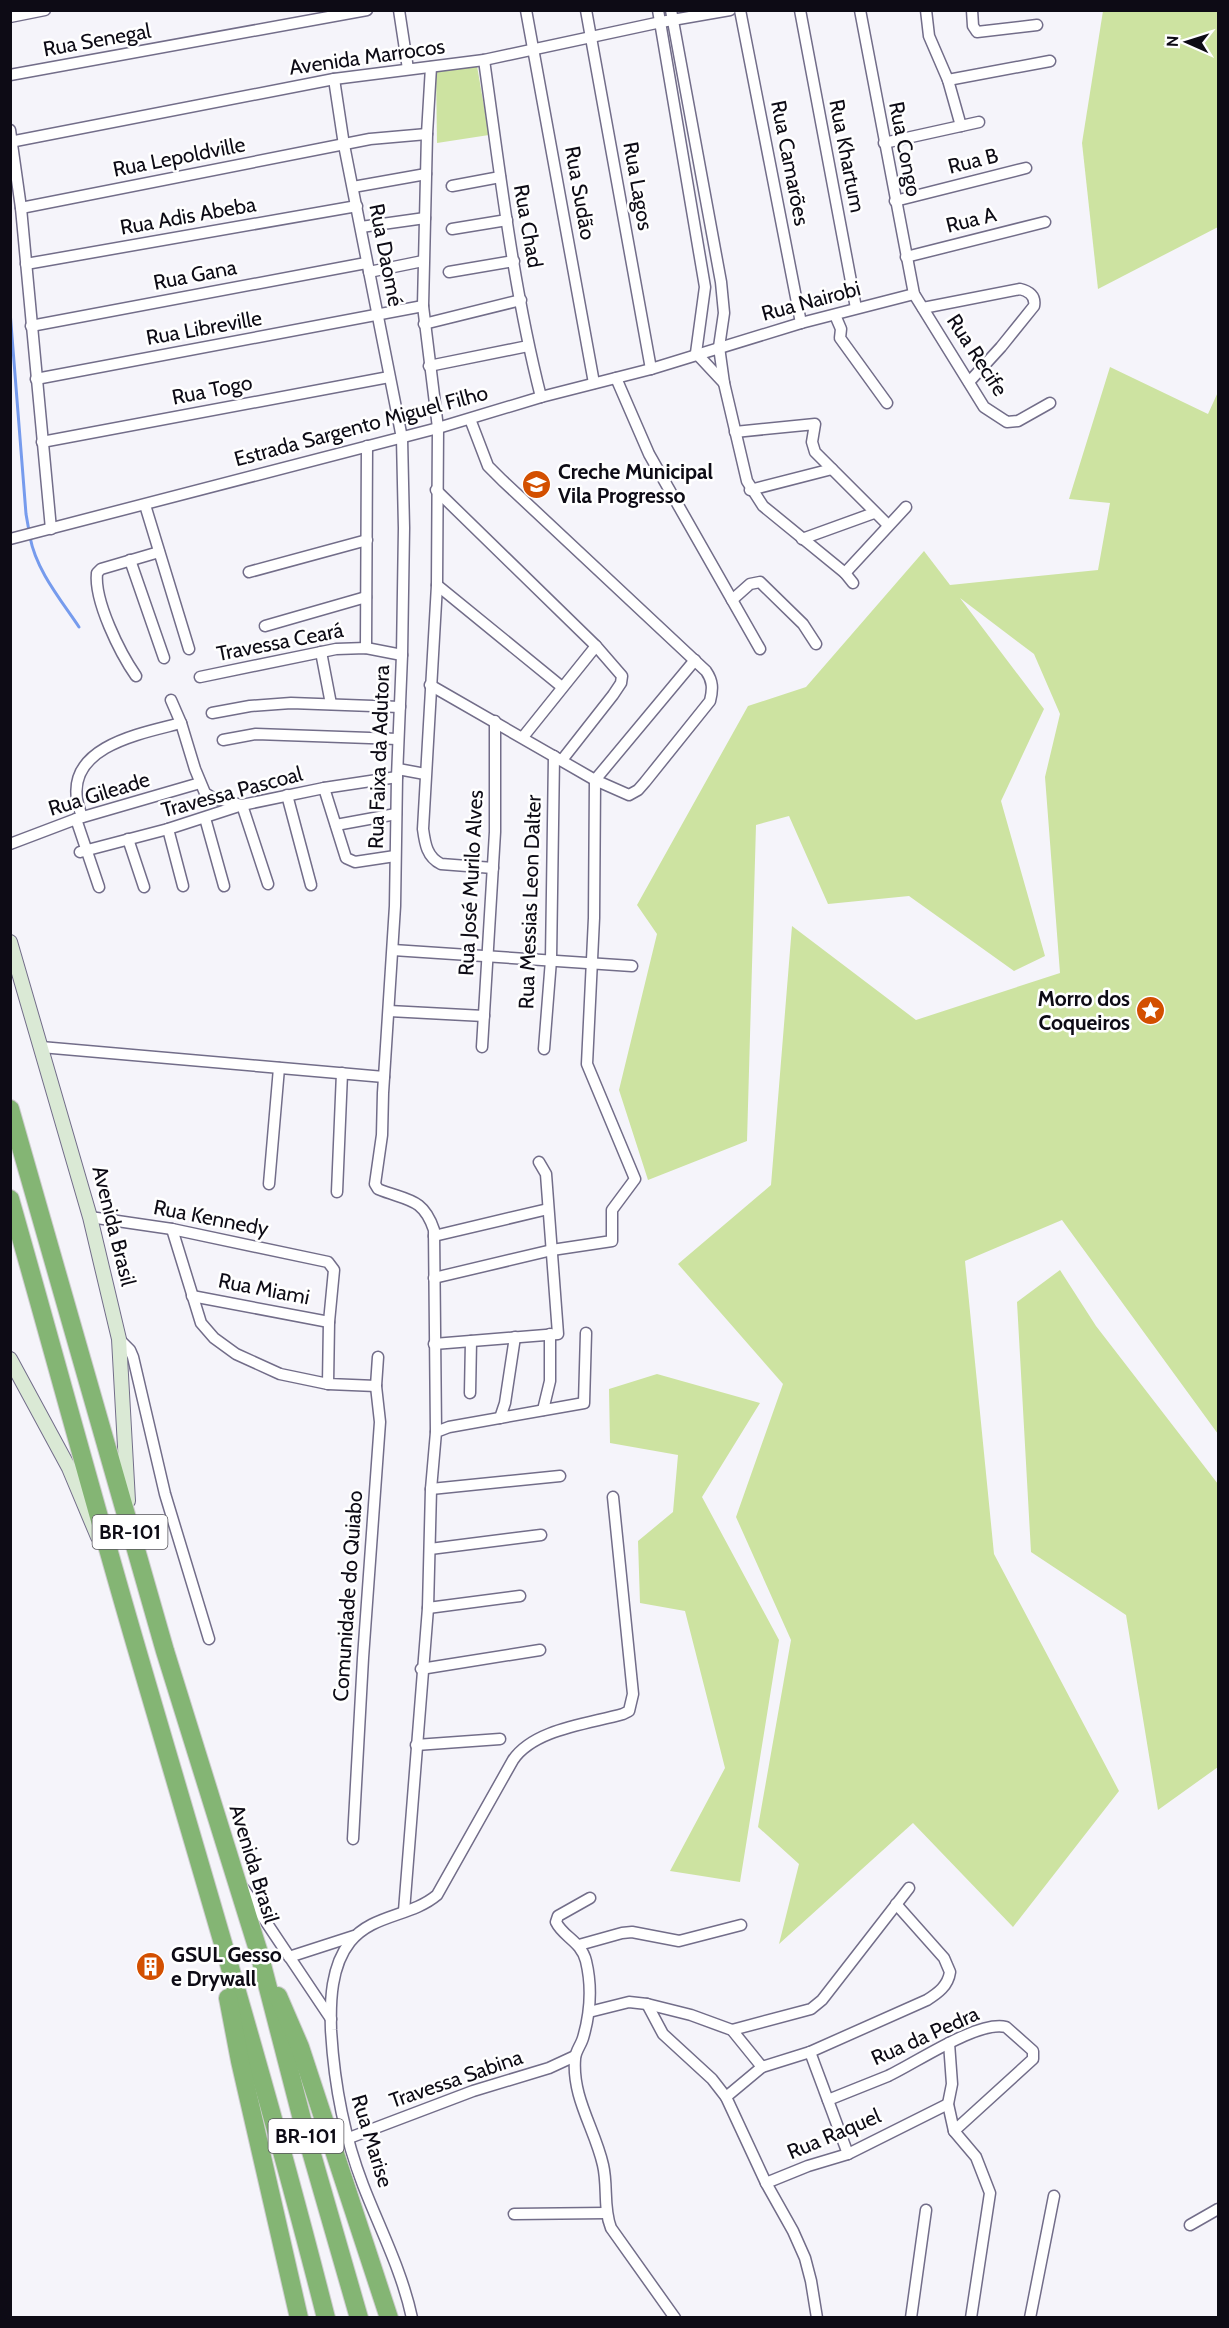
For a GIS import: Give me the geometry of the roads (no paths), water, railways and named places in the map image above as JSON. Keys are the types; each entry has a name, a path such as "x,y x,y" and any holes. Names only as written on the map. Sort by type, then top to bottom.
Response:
{"highway":[{"name":"Avenida Brasil","path":"10,1109 129,1529 259,1953 304,2127 359,2318"},
{"name":"BR-101","path":"10,1199 299,2212 326,2318"},
{"path":"259,1953 291,2024 389,2318"},
{"path":"225,1954 232,2026 298,2318"}],"street":[{"path":"10,17 45,10"},
{"name":"Rua Senegal","path":"10,75 367,10"},
{"path":"399,10 408,69"},
{"name":"Rua Sudão","path":"526,10 594,383"},
{"name":"Rua Lagos","path":"586,10 651,369"},
{"path":"658,10 705,287 696,353 724,383"},
{"name":"Avenida Marrocos","path":"12,142 334,80 484,60 661,22 672,15 730,10"},
{"name":"Rua Camarões","path":"740,10 801,323"},
{"name":"Rua Khartum","path":"800,10 856,308"},
{"name":"Rua Congo","path":"860,10 914,294"},
{"path":"926,10 929,36 948,80 961,126"},
{"path":"972,10 973,26 977,32 1037,25"},
{"path":"672,15 722,292 724,313 719,347 724,383 750,490 763,506 845,573 853,583"},
{"name":"Rua Chad","path":"484,60 500,177 528,346 541,398"},
{"path":"948,80 1050,61"},
{"path":"431,67 423,306 438,428 437,585 423,829 428,852 435,861 441,864 493,868"},
{"name":"Rua Daomé","path":"334,80 344,145 402,438"},
{"path":"884,143 979,122"},
{"path":"10,130 21,208 51,530"},
{"name":"Rua Lepoldville","path":"21,208 370,139 427,134"},
{"name":"Rua B","path":"895,201 1026,168"},
{"path":"353,187 426,174"},
{"path":"452,186 500,177"},
{"name":"Rua Adis Abeba","path":"26,264 357,206"},
{"path":"361,227 426,218"},
{"path":"452,228 507,220"},
{"name":"Rua A","path":"906,257 1045,222"},
{"name":"Rua Gana","path":"31,326 368,268 423,261"},
{"path":"449,272 514,261"},
{"path":"923,308 1020,289 1027,291 1033,297 1034,306 1022,322 969,382"},
{"name":"Rua Nairobi","path":"719,347 914,294"},
{"name":"Rua Recife","path":"914,294 984,407 1007,422 1018,421 1050,403"},
{"path":"424,324 521,300"},
{"name":"Rua Libreville","path":"36,379 423,306"},
{"path":"834,315 841,328 840,338 887,403"},
{"path":"429,366 528,346"},
{"name":"Estrada Sargento Miguel Filho","path":"10,539 402,438 651,369 719,347"},
{"name":"Rua Togo","path":"42,442 389,377"},
{"path":"616,378 649,454 760,649"},
{"path":"430,685 595,780 628,795 634,793 645,782 710,700 712,690 712,680 706,670 488,466 470,419"},
{"path":"735,432 815,424 812,447 888,525"},
{"name":"Rua Faixa da Adutora","path":"402,438 404,528 402,655 393,950 382,1135 375,1184 378,1189 421,1205 429,1214 434,1236"},
{"path":"366,648 367,446"},
{"path":"750,490 832,469"},
{"path":"436,490 596,646 622,676 621,683 614,694 558,758"},
{"path":"145,505 189,649"},
{"path":"845,573 906,507"},
{"path":"802,539 874,513"},
{"path":"249,572 367,540"},
{"path":"136,676 124,658 111,629 96,578 101,569 159,552"},
{"path":"130,560 164,658"},
{"path":"732,600 750,584 760,582 803,624 816,644"},
{"path":"437,585 562,687"},
{"path":"266,626 366,597"},
{"path":"523,737 596,646"},
{"name":"Travessa Ceará","path":"200,677 350,647 402,655"},
{"path":"321,652 331,704"},
{"path":"434,1278 552,1250 612,1241 612,1210 634,1179 587,1064 596,874 595,780 695,660"},
{"path":"171,700 205,793 213,798 242,805 267,884"},
{"path":"212,713 268,704 400,707"},
{"name":"Rua José Murilo Alves","path":"482,1047 493,868 495,721"},
{"path":"99,887 83,851 77,799 81,772 94,756 113,742 181,723"},
{"path":"223,740 256,734 398,740"},
{"name":"Rua Messias Leon Dalter","path":"544,1049 558,758"},
{"name":"Travessa Pascoal","path":"83,851 168,829 242,805 397,773 425,774"},
{"name":"Rua Gileade","path":"10,844 79,818 200,783"},
{"path":"324,788 346,858 355,862 395,856"},
{"path":"287,795 311,885"},
{"path":"336,825 396,814"},
{"path":"205,818 224,886"},
{"path":"168,829 183,886"},
{"path":"128,839 144,887"},
{"name":"Avenida Brasil","path":"10,942 90,1217 119,1339 129,1529"},
{"path":"393,950 632,966"},
{"path":"389,1011 484,1016"},
{"path":"41,1047 384,1077"},
{"path":"269,1184 279,1068"},
{"path":"337,1192 342,1073"},
{"path":"434,1344 558,1334 546,1174 539,1162"},
{"path":"404,1911 428,1608 431,1489 436,1432 434,1236 548,1209"},
{"name":"Rua Kennedy","path":"90,1217 172,1229 333,1265 329,1322"},
{"path":"172,1229 201,1323 226,1348 280,1374 328,1384 376,1386"},
{"name":"Rua Miami","path":"192,1296 329,1322"},
{"path":"328,1384 329,1322"},
{"path":"436,1432 449,1427 584,1403 586,1333"},
{"path":"543,1410 550,1381 550,1334"},
{"path":"500,1418 505,1403 515,1337"},
{"path":"119,1339 130,1350 133,1357 165,1494 209,1639"},
{"path":"470,1393 471,1341"},
{"name":"Comunidade do Quiabo","path":"353,1839 363,1658 378,1462 380,1422 376,1386 378,1357"},
{"path":"10,1359 69,1468 121,1591"},
{"path":"431,1489 560,1476"},
{"path":"289,1957 356,1935 368,1926 431,1900 437,1895 519,1751 527,1744 546,1735 628,1711 633,1694 613,1497"},
{"path":"430,1549 541,1535"},
{"path":"428,1608 520,1596"},
{"path":"422,1669 540,1650"},
{"path":"416,1745 500,1739"},
{"path":"234,1874 331,2019"},
{"path":"732,2030 811,2008 822,2000 909,1888"},
{"path":"590,1898 556,1919 557,1924 579,1945 588,1970 589,2012 581,2044 575,2056 580,2101 604,2167 606,2213 614,2235 675,2318"},
{"path":"726,2097 762,2067 810,2052 938,1994 949,1979 950,1972 944,1958 896,1904"},
{"path":"579,1945 632,1932 680,1941 741,1925"},
{"name":"Rua Marise","path":"356,1935 343,1952 336,1968 333,1985 331,2019 336,2086 363,2186 397,2267 412,2318"},
{"path":"589,2012 621,2002 647,2004 691,2014 732,2030 762,2067"},
{"path":"647,2004 663,2034 712,2079 726,2097 766,2183 793,2231 811,2281 817,2318"},
{"name":"Rua da Pedra","path":"828,2100 887,2076 949,2043 990,2027 999,2025 1014,2032 1033,2051 1033,2059 954,2131"},
{"path":"949,2043 952,2084 948,2104 954,2131 976,2157 990,2193 971,2318"},
{"path":"810,2052 848,2154"},
{"name":"Travessa Sabina","path":"349,2138 473,2091 549,2068 575,2056"},
{"path":"315,2094 336,2086"},
{"name":"Rua Raquel","path":"766,2183 808,2166 848,2154 948,2104"},
{"path":"1030,2318 1054,2196"},
{"path":"1190,2226 1218,2209"},
{"path":"911,2318 926,2210"},
{"path":"514,2214 606,2213"}],"waterway":[{"path":"10,311 29,531"},
{"path":"30,537 43,573 79,627"}],"place":[{"name":"Creche Municipal Vila Progresso","path":"537,484"},
{"name":"Morro dos Coqueiros","path":"1151,1011"},
{"name":"GSUL Gesso e Drywall","path":"150,1967"}]}
